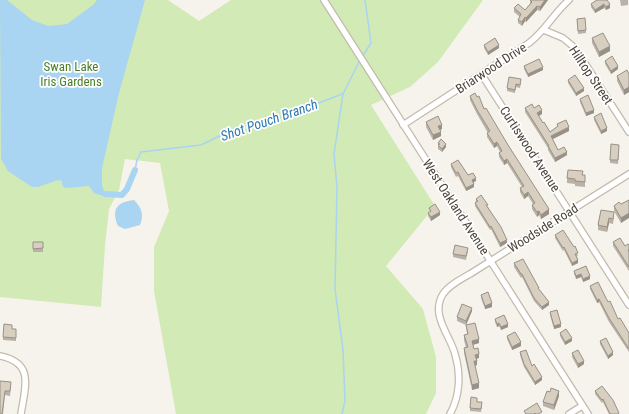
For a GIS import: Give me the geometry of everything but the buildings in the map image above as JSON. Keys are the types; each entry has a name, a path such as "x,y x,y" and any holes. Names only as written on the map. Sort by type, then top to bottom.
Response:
{"street":[{"name":"West Oakland Avenue","path":"324,0 588,414"},
{"name":"Briarwood Drive","path":"403,125 529,43 544,30 569,0"},
{"name":"Hilltop Street","path":"544,30 563,38 575,48 629,132"},
{"name":"Curtiswood Avenue","path":"482,75 629,305"},
{"name":"Woodside Road","path":"450,414 457,396 458,371 452,344 440,321 438,312 440,302 447,290 629,174"},
{"path":"0,356 15,360 22,366 26,373 26,383 21,414"},
{"path":"569,414 582,406"}],"green space":[{"name":"Swan Lake Iris Gardens","path":"0,0 168,0 199,21 231,0 483,0 438,62 410,87 371,105 435,206 386,266 423,309 436,357 436,393 426,414 176,414 154,291 154,247 169,211 160,163 125,159 119,190 109,209 101,307 0,297"}],"water":[{"path":"0,0 7,0 32,20 48,26 67,24 93,5 97,0 145,0 119,93 102,168 102,185 105,194 103,196 94,193 89,186 65,188 62,185 62,181 58,180 38,187 32,187 8,171 1,159"},
{"path":"134,200 142,212 140,225 125,229 118,226 115,215 117,207 123,203"}],"waterway":[{"path":"362,57 371,43 365,0"},
{"path":"342,414 345,401 343,350 335,289 337,187 334,154 343,94 360,60"},
{"name":"Shot Pouch Branch","path":"135,170 137,160 141,152 201,145 236,128 282,117 342,94"},
{"name":"Shot Pouch Branch","path":"105,194 122,195 127,189 135,170"}]}
